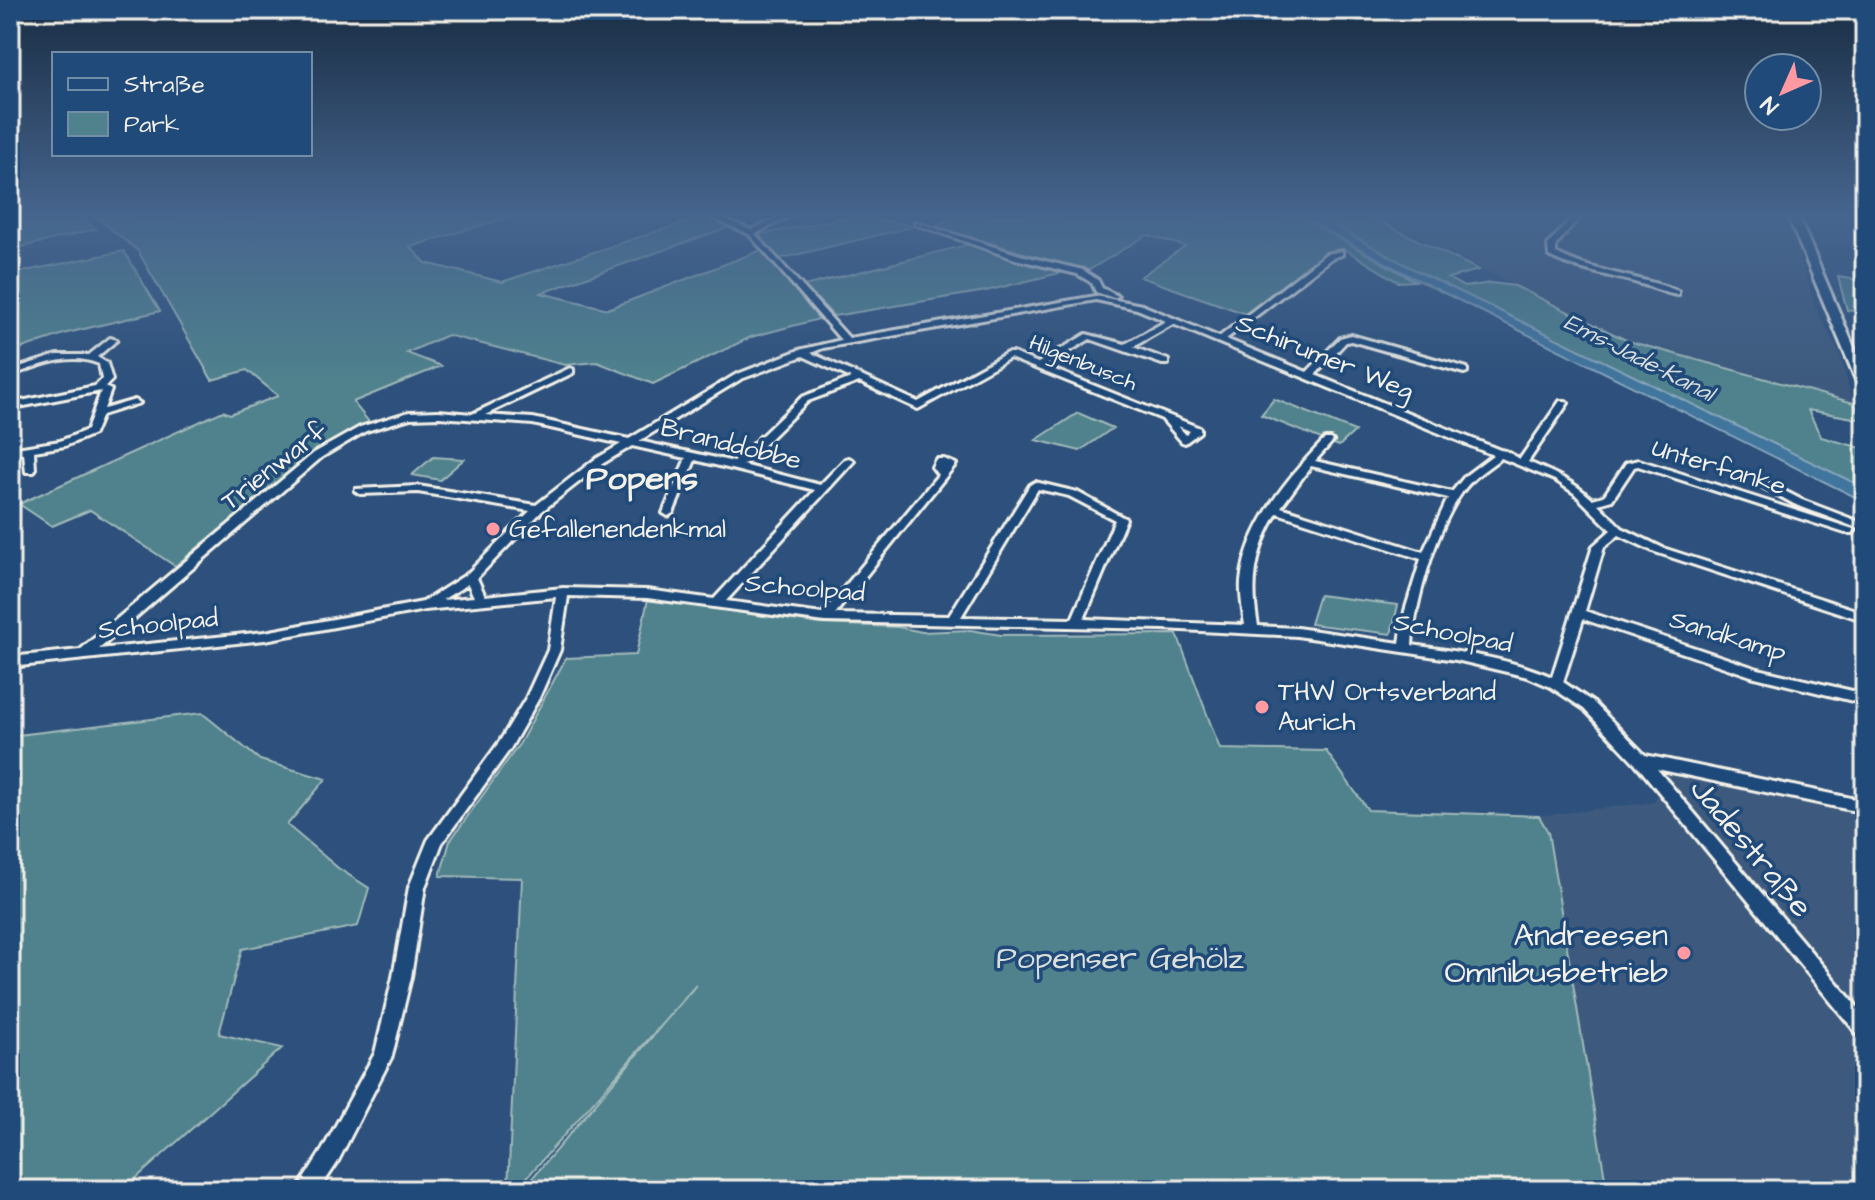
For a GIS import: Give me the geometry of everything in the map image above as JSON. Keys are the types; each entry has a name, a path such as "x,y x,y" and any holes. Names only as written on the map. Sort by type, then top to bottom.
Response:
{"main road":[{"path":"1817,272 1865,387"}],"street":[{"path":"786,272 847,341"},
{"path":"1080,272 1095,282 1099,290 1139,307"},
{"path":"1221,339 1308,272"},
{"path":"1608,272 1658,284 1675,293"},
{"path":"1079,299 1099,290"},
{"name":"Schirumer Weg","path":"425,606 471,577 538,509 630,441 738,377 802,352 847,341 1019,313 1079,299 1115,300 1139,307 1310,375 1559,478 1618,530 1659,550 1865,617"},
{"path":"1126,347 1173,320"},
{"path":"1039,366 1089,336 1165,362"},
{"path":"1310,375 1343,340 1351,338 1464,370"},
{"path":"92,357 113,340"},
{"name":"Hilgenbusch","path":"802,352 918,406 1010,355 1166,418"},
{"path":"10,373 61,358 92,357 103,363 104,386 99,413 91,432 79,439 10,452"},
{"path":"473,416 570,371"},
{"path":"736,466 805,399 858,379"},
{"path":"14,405 104,386"},
{"path":"99,413 135,403"},
{"path":"1523,462 1563,403"},
{"name":"Trienwarf","path":"82,655 318,455 380,422 409,415 473,416 533,421 630,441"},
{"name":"Branddobbe","path":"630,441 822,489"},
{"path":"1252,629 1247,597 1252,556 1276,509 1307,462 1328,441"},
{"path":"29,450 30,470"},
{"path":"1406,646 1408,617 1428,557 1454,496 1470,478 1502,453"},
{"path":"668,513 691,458"},
{"name":"Branddobbe","path":"717,603 849,461"},
{"path":"1307,462 1454,496"},
{"name":"Unterfanke","path":"1590,503 1608,498 1630,465 1639,463 1849,531"},
{"path":"825,618 943,475"},
{"path":"952,622 1035,485 1073,494 1121,519 1076,624"},
{"path":"1767,485 1798,502 1865,528"},
{"path":"360,491 418,489 538,509"},
{"path":"1276,509 1428,557"},
{"path":"1556,684 1599,546 1618,530"},
{"path":"471,577 480,598"},
{"path":"307,1190 330,1156 383,1056 402,977 417,887 436,840 505,745 532,698 554,650 563,592"},
{"name":"Schoolpad","path":"10,662 265,636 480,598 563,592 647,594 825,618 1252,629 1406,646 1505,666 1556,684 1589,706"},
{"name":"Sandkamp","path":"1579,613 1756,673 1865,699"},
{"name":"Jadestraße","path":"1589,706 1641,760 1865,1030"},
{"path":"1641,760 1865,807"}],"shaded area":[{"path":"1402,272 1419,272 1865,488 1865,502"},
{"path":"1488,272 1805,272 1815,306 1840,354 1853,402 1628,341"},
{"path":"1667,773 1865,815 1865,1190 1607,1190 1548,832 1539,816 1654,802"}],"green space":[{"path":"137,272 160,311 67,333 10,352 10,274"},
{"path":"150,272 462,272 502,282 533,272 601,272 541,293 608,309 705,272 780,272 819,319 751,337 653,384 597,362 565,365 447,335 407,353 441,366 353,402 369,422 312,455 175,566 90,510 52,526 19,504 223,411 230,414 278,396 247,370 212,380"},
{"path":"859,272 1064,272 986,291 834,316 804,286"},
{"path":"1147,272 1302,272 1246,314 1140,277"},
{"path":"1382,272 1399,272 1415,281 1398,282"},
{"path":"1419,272 1471,272 1448,278 1464,287 1491,283 1515,286 1628,341 1854,403 1865,420 1808,410 1821,437 1865,449 1865,489"},
{"path":"1838,277 1865,281 1865,313 1847,310"},
{"path":"1274,399 1355,431 1339,446 1261,415"},
{"path":"1078,413 1113,428 1080,451 1036,440"},
{"path":"433,457 464,459 440,480 412,475"},
{"path":"1319,595 1398,605 1391,634 1310,624"},
{"name":"Popenser Gehölz","path":"648,599 820,624 898,627 922,632 1177,634 1220,749 1326,751 1368,810 1539,816 1548,832 1607,1190 522,1190 696,985 516,1190 508,1190 522,878 440,876 450,841 520,743 566,658 636,655"},
{"path":"202,713 260,760 326,779 287,825 338,868 369,888 358,926 242,949 219,1034 282,1048 123,1190 10,1190 10,736"}],"place":[{"name":"Gefallenendenkmal","path":"493,529"},
{"name":"THW Ortsverband Aurich","path":"1262,707"},
{"name":"Andreesen Omnibusbetrieb","path":"1684,953"}],"district":[{"name":"Popens","path":"642,479"}],"water label":[{"name":"Ems-Jade-Kanal","path":"1639,358"}]}
